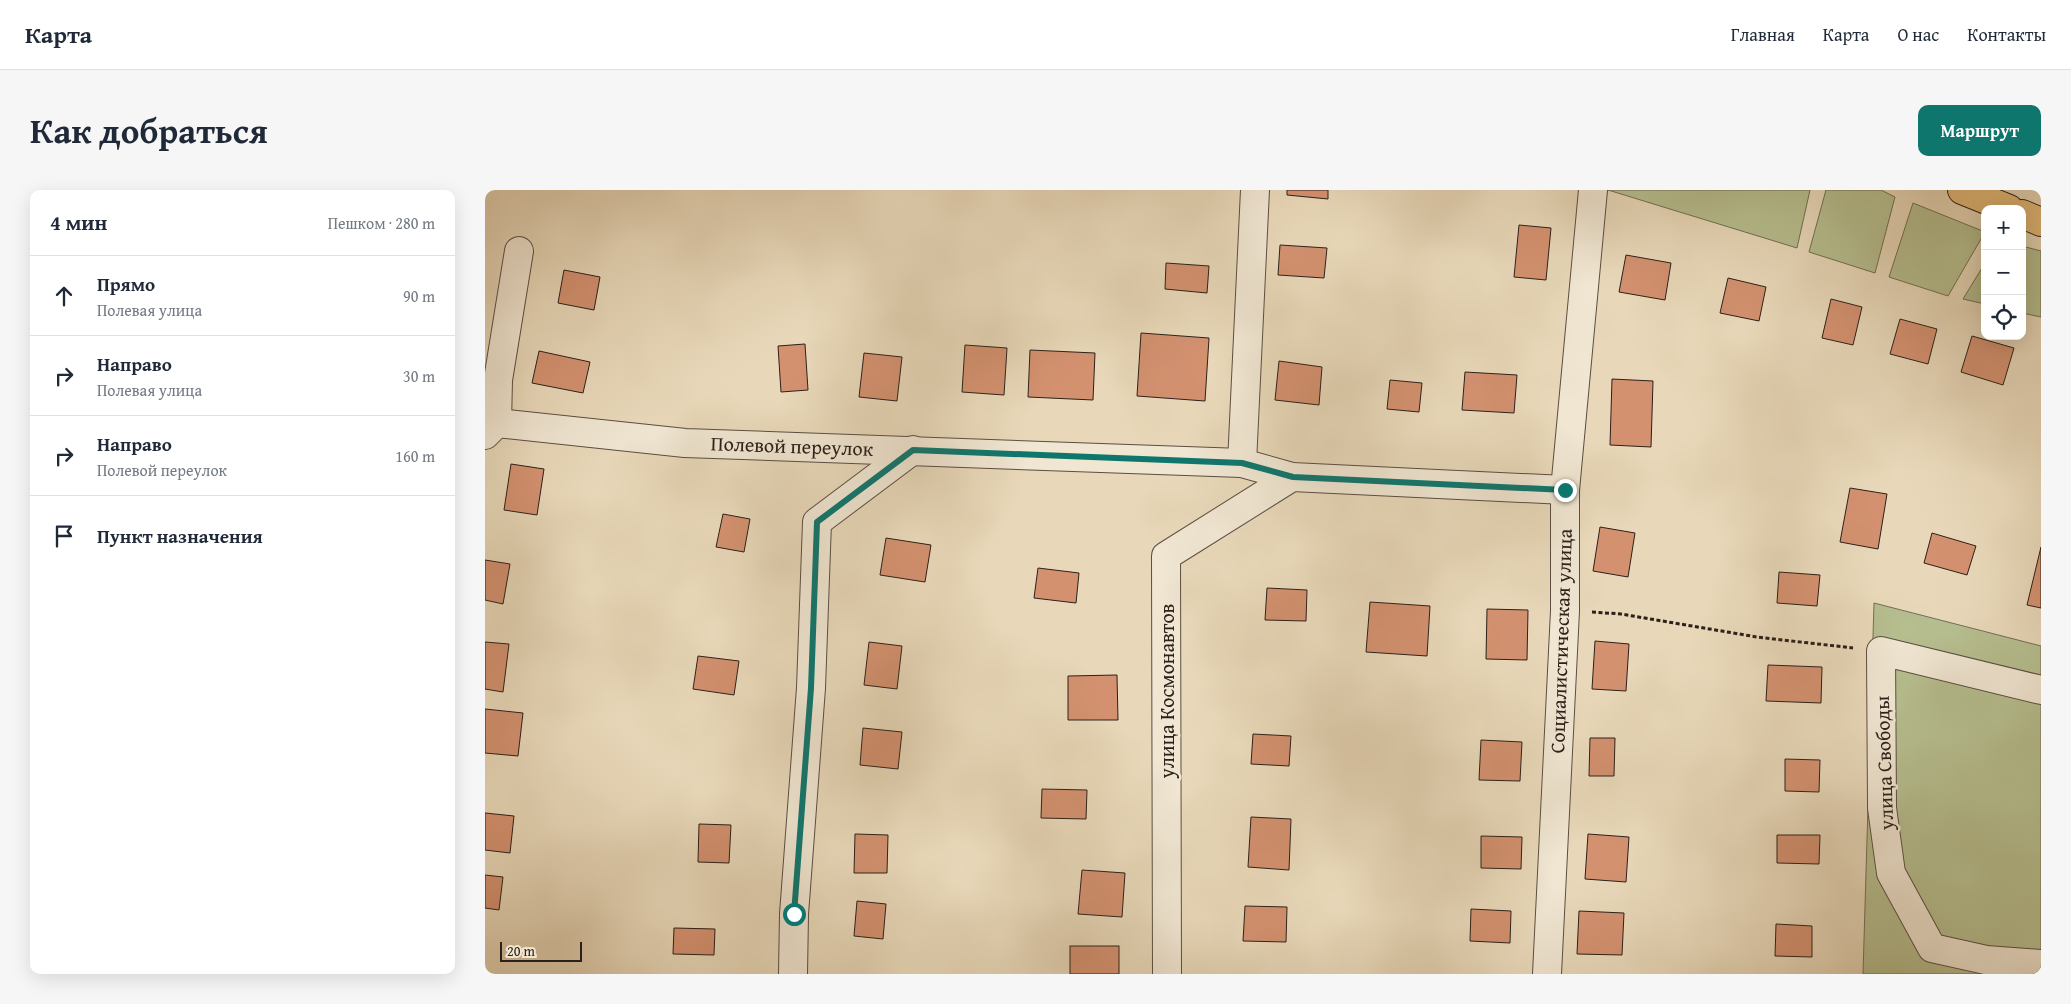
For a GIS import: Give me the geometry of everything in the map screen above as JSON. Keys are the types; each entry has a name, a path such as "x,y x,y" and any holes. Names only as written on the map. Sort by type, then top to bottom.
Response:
{"main road":[{"path":"1962,190 1999,205"},
{"path":"2026,216 2041,222"}],"street":[{"path":"1242,463 1255,190"},
{"name":"Социалистическая улица","path":"1547,974 1565,611 1565,490 1593,190"},
{"path":"491,429 519,251"},
{"name":"Полевой переулок","path":"491,429 685,443 1242,463 1293,477 1565,490"},
{"path":"793,974 794,914 811,688 817,522 913,450"},
{"name":"улица Космонавтов","path":"1167,974 1166,556 1293,477"},
{"path":"1881,651 2041,690"},
{"name":"улица Свободы","path":"1881,651 1882,808 1891,873 1932,948 1986,960 2041,964"}],"path":[{"path":"1565,611 1621,614 1757,637 1881,651"}],"green space":[{"path":"1608,190 1810,190 1797,248"},
{"path":"1826,190 1881,190 1895,197 1875,273 1809,252"},
{"path":"1913,203 1981,230 1981,239 1948,296 1889,277"},
{"path":"2026,247 2041,251 2041,317 2026,314"},
{"path":"1981,270 1981,303 1963,299"},
{"path":"1874,603 2041,646 2041,974 1863,974"}],"building":[{"path":"1287,190 1328,190 1328,199 1287,195"},
{"path":"1519,225 1551,228 1546,280 1514,277"},
{"path":"1280,245 1327,248 1324,278 1278,275"},
{"path":"1626,255 1671,263 1665,300 1619,292"},
{"path":"1166,263 1209,266 1207,293 1165,289"},
{"path":"564,270 600,277 594,310 558,303"},
{"path":"1728,278 1766,287 1759,321 1720,313"},
{"path":"1831,299 1862,307 1853,345 1822,338"},
{"path":"1900,319 1937,329 1928,364 1890,354"},
{"path":"1141,333 1209,338 1205,401 1137,396"},
{"path":"1972,336 2014,348 2003,385 1961,372"},
{"path":"805,344 808,390 781,392 778,346"},
{"path":"965,345 1007,348 1004,395 962,392"},
{"path":"1030,350 1095,353 1093,400 1028,397"},
{"path":"539,351 590,362 583,393 532,383"},
{"path":"864,353 902,357 897,401 859,397"},
{"path":"1279,361 1322,367 1319,405 1275,400"},
{"path":"1465,372 1517,375 1514,413 1462,410"},
{"path":"1612,379 1653,381 1651,447 1610,445"},
{"path":"1390,380 1422,383 1419,412 1387,409"},
{"path":"511,464 544,469 537,515 504,510"},
{"path":"1850,488 1887,494 1878,549 1840,542"},
{"path":"723,514 750,519 744,552 716,547"},
{"path":"1600,527 1635,533 1628,577 1593,571"},
{"path":"1932,533 1976,546 1967,575 1924,563"},
{"path":"886,538 931,545 925,582 880,575"},
{"path":"2041,547 2041,608 2027,605"},
{"path":"485,560 510,564 503,604 485,600"},
{"path":"1038,568 1079,573 1076,603 1034,598"},
{"path":"1779,572 1820,575 1817,606 1777,603"},
{"path":"1267,588 1307,590 1306,621 1265,620"},
{"path":"1370,602 1430,606 1427,656 1366,652"},
{"path":"1487,609 1528,610 1527,660 1486,659"},
{"path":"1595,641 1629,644 1626,691 1592,689"},
{"path":"485,642 509,644 503,692 485,689"},
{"path":"869,642 902,646 897,689 864,685"},
{"path":"698,656 739,661 734,695 693,689"},
{"path":"1768,665 1822,667 1821,703 1766,701"},
{"path":"1117,675 1118,720 1068,720 1068,676"},
{"path":"485,709 523,713 518,756 485,753"},
{"path":"863,728 902,732 898,769 860,765"},
{"path":"1253,734 1291,736 1289,766 1251,764"},
{"path":"1590,738 1615,738 1614,776 1589,776"},
{"path":"1481,740 1522,742 1520,781 1479,780"},
{"path":"1785,759 1820,760 1819,792 1785,791"},
{"path":"1042,789 1087,790 1086,819 1041,818"},
{"path":"485,813 514,816 510,853 485,850"},
{"path":"1251,817 1291,819 1289,870 1248,867"},
{"path":"699,824 731,825 729,863 698,862"},
{"path":"855,834 888,835 887,873 854,873"},
{"path":"1588,834 1629,837 1626,882 1585,879"},
{"path":"1777,835 1820,835 1819,864 1777,863"},
{"path":"1481,836 1522,837 1521,869 1481,868"},
{"path":"1082,870 1125,873 1122,917 1078,914"},
{"path":"485,875 503,877 499,910 485,908"},
{"path":"857,901 886,904 883,939 854,936"},
{"path":"1245,906 1287,907 1286,942 1243,941"},
{"path":"1471,909 1511,911 1510,943 1470,941"},
{"path":"1579,911 1624,913 1622,955 1577,954"},
{"path":"1776,924 1812,926 1812,957 1775,956"},
{"path":"674,928 715,929 714,955 673,954"},
{"path":"1070,946 1119,946 1119,974 1070,974"}],"route":[{"path":"794,914 811,688 817,522 913,450 1242,463 1293,477 1565,490"}]}
